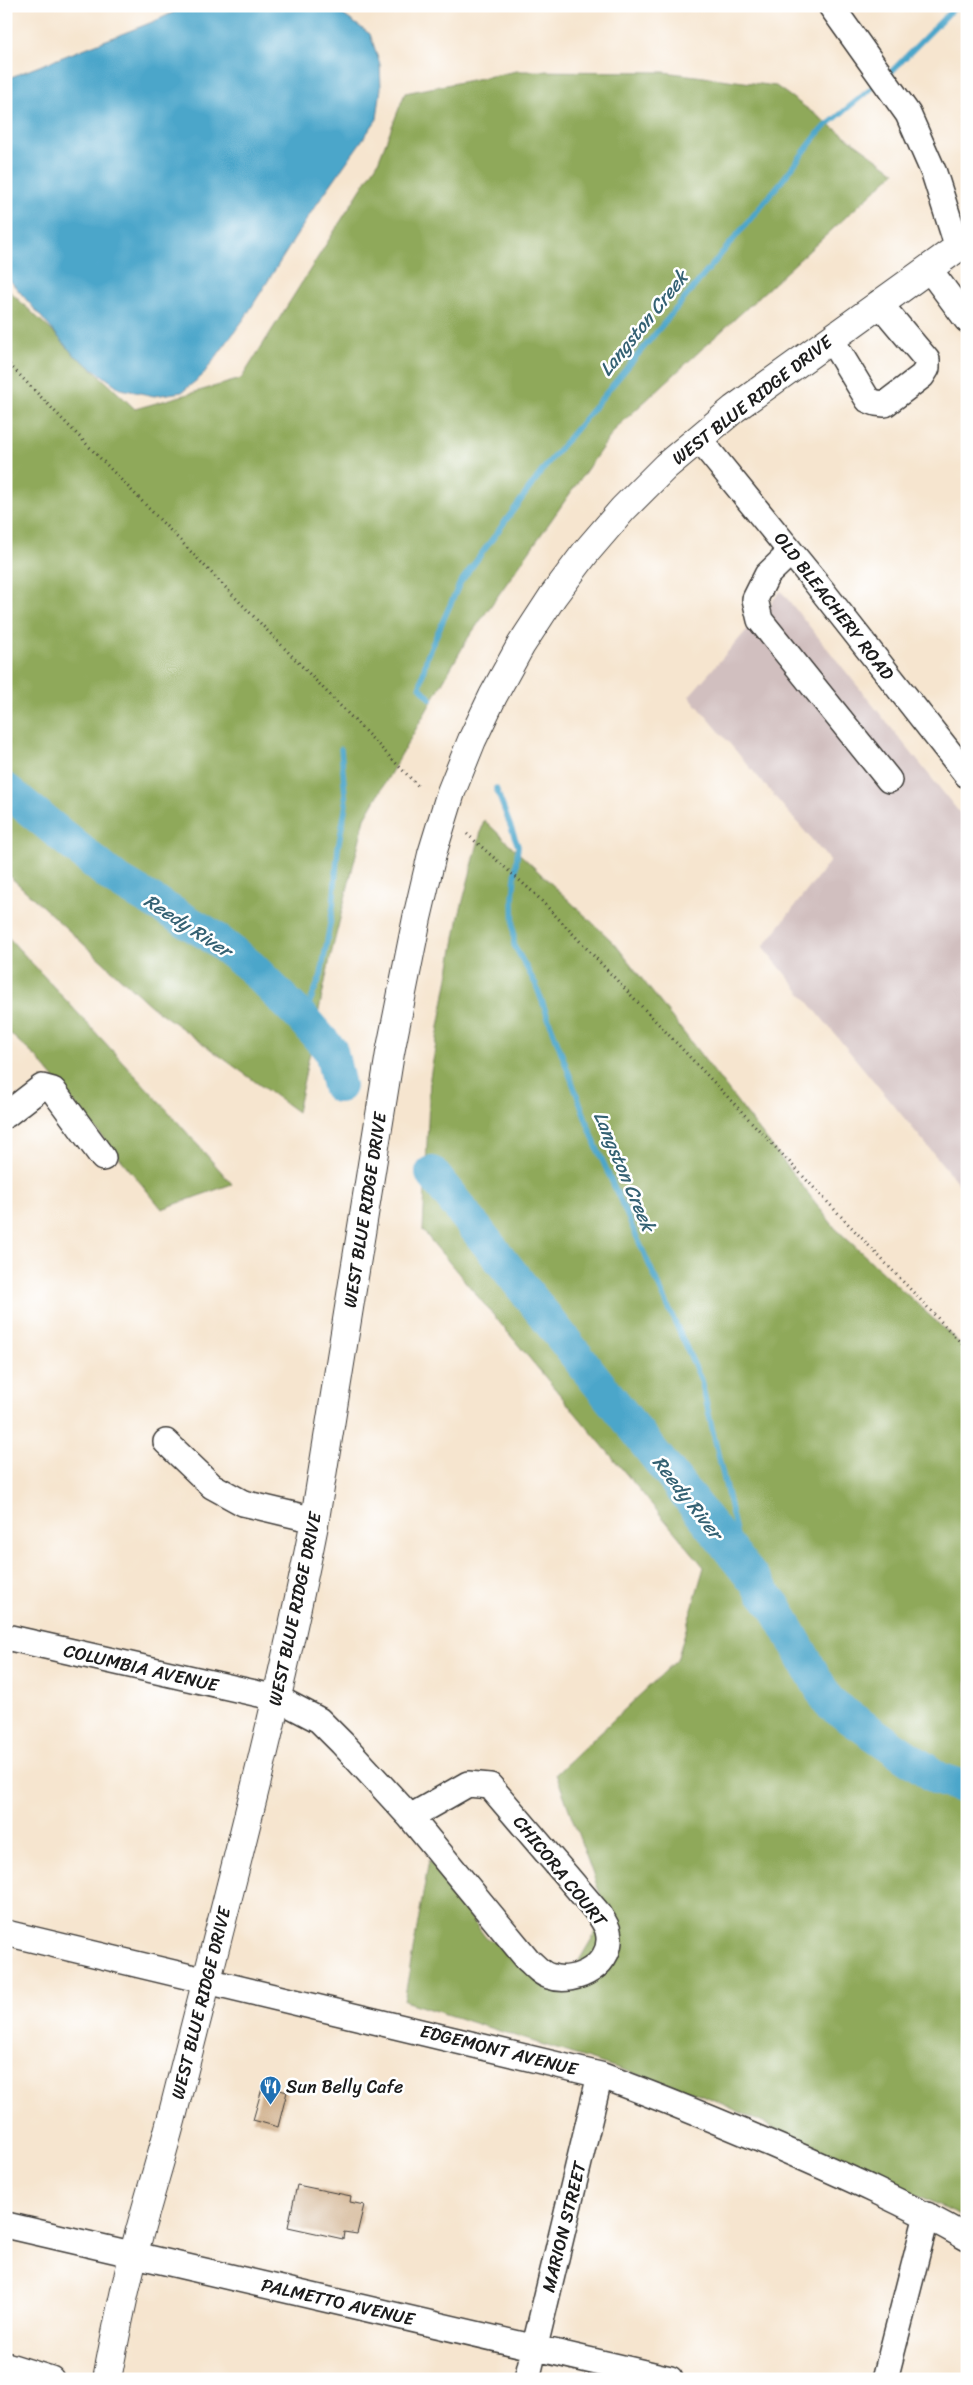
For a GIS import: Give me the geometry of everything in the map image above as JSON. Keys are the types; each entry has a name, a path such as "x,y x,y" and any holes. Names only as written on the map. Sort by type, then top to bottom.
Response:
{"main road":[{"name":"WEST BLUE RIDGE DRIVE","path":"108,2379 134,2255 172,2116 205,1980 250,1817 277,1698 315,1520 390,1053 432,854 451,792 472,740 493,696 521,645 553,596 586,552 623,509 666,466 734,409 962,245"}],"street":[{"path":"831,6 908,114 922,144 962,245"},
{"path":"929,269 967,320"},
{"path":"831,339 868,400 876,404 885,404 922,376 927,368 927,360 879,303"},
{"name":"OLD BLEACHERY ROAD","path":"699,439 967,775"},
{"path":"791,552 767,575 755,599 760,620 889,780"},
{"path":"6,1115 42,1087 52,1090 103,1158"},
{"path":"166,1442 212,1486 243,1503 315,1520"},
{"name":"COLUMBIA AVENUE","path":"6,1637 277,1698"},
{"name":"CHICORA COURT","path":"277,1698 319,1720 410,1817 528,1960 547,1976 561,1979 578,1977 595,1968 606,1953 608,1931 599,1914 490,1786 468,1784 410,1817"},
{"name":"EDGEMONT AVENUE","path":"6,1933 600,2075 673,2102 812,2162 927,2215 967,2238"},
{"name":"MARION STREET","path":"527,2379 600,2075"},
{"path":"885,2379 927,2215"},
{"name":"PALMETTO AVENUE","path":"6,2225 670,2379"},
{"path":"6,2365 50,2379"}],"path":[{"path":"6,361 420,788"},
{"path":"467,834 535,894 967,1349"}],"shaded area":[{"path":"781,591 967,822 967,1194 763,947 830,861 689,696"}],"green space":[{"path":"517,71 664,72 776,86 895,172 617,427 468,638 365,818 330,959 297,1112 151,1006 6,873 6,288 135,409 241,379 378,162 405,93"},
{"path":"484,820 615,944 835,1228 967,1350 967,2218 703,2095 404,2001 429,1860 486,1938 571,1974 607,1913 556,1774 677,1660 704,1567 423,1231 430,1077 459,916"},
{"path":"6,935 168,1111 232,1184 162,1209 37,1058 6,1030"}],"water":[{"path":"187,6 321,6 342,14 370,34 380,64 381,88 377,119 312,211 244,319 202,376 182,392 154,396 121,389 73,354 6,276 6,79 155,21"}],"building":[{"name":"Sun Belly Cafe","path":"263,2085 287,2092 278,2127 253,2120"},
{"path":"297,2185 351,2196 350,2202 364,2205 357,2234 344,2232 343,2239 288,2227"}],"waterway":[{"name":"Langston Creek","path":"888,75 956,6"},
{"name":"Langston Creek","path":"431,699 420,687 427,656 460,583 548,463 781,182 820,131 879,82"},
{"path":"303,1019 321,975 333,907 338,848 346,805 341,749"},
{"name":"Langston Creek","path":"496,788 518,846 513,898 514,945 536,985 596,1146 701,1380 744,1566"},
{"name":"Reedy River","path":"6,790 115,879 210,935 251,967 303,1019 331,1051 339,1086"},
{"name":"Reedy River","path":"432,1173 776,1608 829,1703 939,1779 967,1788"}],"place":[{"name":"Sun Belly Cafe","path":"270,2106"}]}
